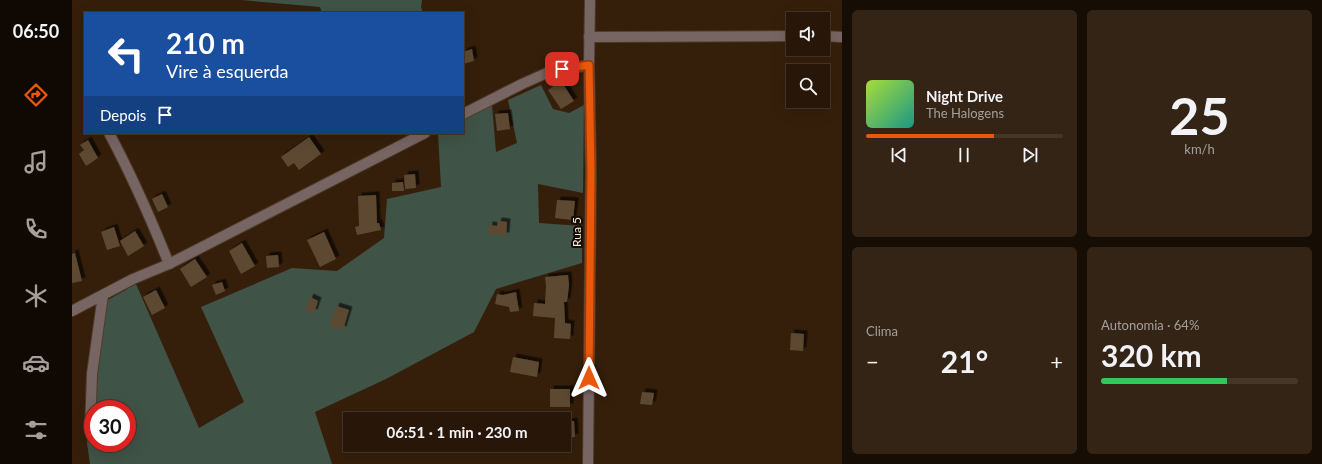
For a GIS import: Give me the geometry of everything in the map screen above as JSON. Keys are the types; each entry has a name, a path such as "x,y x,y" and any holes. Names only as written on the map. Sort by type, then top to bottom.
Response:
{"street":[{"name":"Rua 5","path":"588,464 591,172 589,65 590,0"},
{"path":"589,37 786,36"},
{"path":"830,36 842,37"},
{"path":"464,113 549,72 589,65"},
{"path":"110,134 132,176 169,264"},
{"path":"72,311 133,279 169,264 423,134"},
{"path":"91,400 92,374 103,295"}],"green space":[{"path":"241,0 422,0 421,7 423,12 322,12 320,7"},
{"path":"541,85 553,109 569,113 584,105 583,193 538,184 539,223 582,226 582,263 496,289 474,332 386,379 315,412 332,464 90,464 88,452 136,452 136,400 93,400 106,301 136,284 199,428 244,402 201,307 292,268 337,271 384,238 387,199 441,187 438,134 464,134 464,119 492,105 496,152 517,143 508,100"}],"building":[{"path":"472,49 474,61 464,64 464,52"},
{"path":"561,81 574,101 561,109 548,90"},
{"path":"508,113 510,129 497,131 495,114"},
{"path":"309,137 321,154 299,170 294,163 288,167 281,157"},
{"path":"88,140 98,158 86,166 79,154 84,150 80,145"},
{"path":"415,174 416,188 405,189 404,175"},
{"path":"403,182 404,191 392,191 392,183"},
{"path":"162,194 168,207 158,212 152,199"},
{"path":"376,195 377,223 379,223 381,230 357,235 355,227 359,226 358,196"},
{"path":"557,200 575,201 573,220 555,218"},
{"path":"498,221 507,222 506,236 488,234 489,225 497,226"},
{"path":"114,227 120,246 107,250 101,232"},
{"path":"135,231 144,246 128,256 120,241"},
{"path":"324,232 336,259 320,267 307,240"},
{"path":"242,243 255,266 241,274 229,251"},
{"path":"75,253 82,281 72,283 72,254"},
{"path":"278,255 279,267 267,268 266,256"},
{"path":"195,259 207,277 191,287 180,269"},
{"path":"568,275 569,285 567,302 564,302 565,323 571,324 570,339 554,338 555,318 533,316 534,303 545,304 545,277"},
{"path":"222,282 225,291 216,295 212,285"},
{"path":"156,290 165,308 152,315 143,297"},
{"path":"516,292 519,311 510,312 509,307 495,304 497,294 503,295"},
{"path":"310,297 318,301 314,313 305,310"},
{"path":"336,306 349,310 343,330 330,326"},
{"path":"791,333 804,334 803,351 790,350"},
{"path":"513,357 539,362 537,377 510,372"},
{"path":"550,389 570,389 570,407 550,407"},
{"path":"642,392 654,393 652,405 640,404"},
{"path":"571,421 574,421 575,437 571,437"}],"route":[{"path":"562,69 589,65 591,172 589,378"}]}
